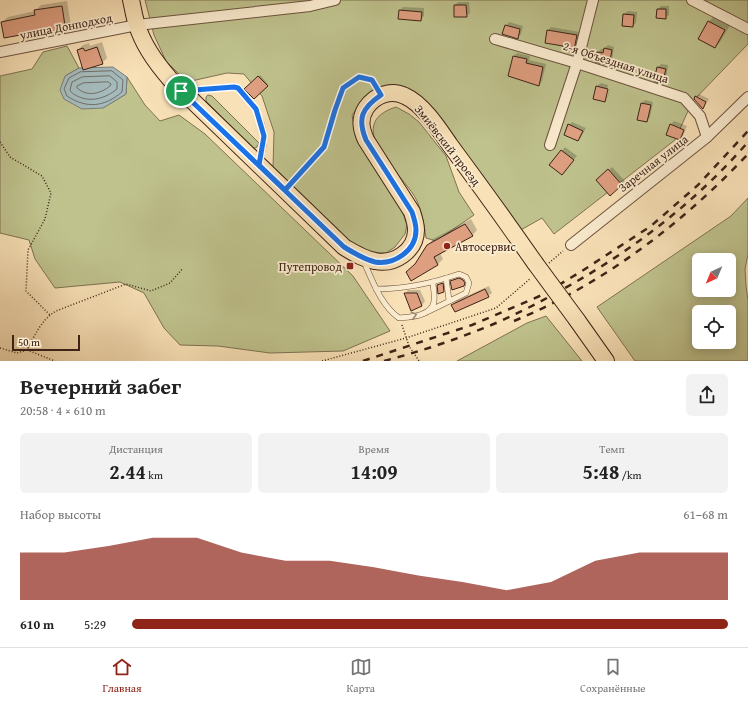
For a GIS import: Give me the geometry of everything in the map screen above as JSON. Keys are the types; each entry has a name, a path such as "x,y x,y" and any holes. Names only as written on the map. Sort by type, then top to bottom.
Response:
{"main road":[{"path":"131,0 142,38 160,67 181,91 344,247 362,258 376,262 393,260 406,252 412,245 416,230 416,222 412,212 366,140 361,129 363,113 368,105 381,95"},
{"name":"Змиёвский проезд","path":"381,95 389,92 407,96 427,115 540,267 606,361"}],"street":[{"name":"улица Донподход","path":"0,52 137,25 310,6 335,0"},
{"path":"550,145 577,63 593,0"},
{"path":"692,0 748,29"},
{"name":"2-я Объездная улица","path":"495,39 577,63 684,98 700,116 707,137"},
{"name":"Заречная улица","path":"571,245 707,137 748,97"}],"lane":[{"path":"181,91 234,87 238,88 256,109 264,136 259,165"},
{"path":"362,258 376,289 389,311 399,318 413,317 466,293 469,283 466,277 460,274 433,282 393,289 376,289"},
{"path":"446,278 449,300"},
{"path":"429,311 434,303 433,282"}],"path":[{"path":"285,190 324,147 343,88 359,77 372,80 381,95"},
{"path":"0,142 10,157 42,176 51,192 44,219 28,250 26,292 50,314"},
{"path":"322,361 406,338 496,308 540,267 571,245"},
{"path":"27,350 42,323 50,314 126,284 152,291 170,283 183,268"},
{"path":"399,318 409,346 419,361"},
{"path":"0,348 17,353 27,350 56,361"}],"green space":[{"path":"145,0 748,0 748,44 692,102 675,140 554,234 542,218 519,231 411,90 388,85 364,102 352,115 355,131 401,208 407,225 405,234 395,247 386,253 369,253 340,235 273,168 274,132 262,96 244,74 227,73 187,82 166,61 154,35"},
{"path":"67,46 79,68 65,76 103,108 126,94 127,77 145,105 160,121 179,115 205,134 353,276 390,331 343,351 270,353 218,346 180,345 164,328 144,293 120,282 55,288 35,259 29,240 0,233 0,76 32,69 43,52"},
{"path":"208,95 212,96 259,143 257,147 253,149 206,101 206,97"},
{"path":"396,107 409,114 419,122 446,156 459,192 474,215 436,241 426,238 424,223 416,199 389,164 374,137 374,125 380,115"},
{"path":"748,198 748,254 745,269 748,300 748,361 635,361 597,307 731,216"},
{"path":"546,316 582,361 457,361 527,323"}],"water":[{"path":"113,67 127,77 126,94 103,108 82,109 64,99 60,90 65,76 79,68"}],"building":[{"path":"454,5 466,5 467,17 454,17"},
{"path":"62,6 66,32 38,36 37,32 4,38 1,22 35,15 34,10"},
{"path":"657,9 666,9 666,19 656,18"},
{"path":"399,10 422,12 421,21 398,19"},
{"path":"623,14 634,15 633,27 622,26"},
{"path":"708,21 725,30 715,48 698,39"},
{"path":"505,25 520,29 518,39 502,34"},
{"path":"547,30 577,35 574,50 563,46 545,43"},
{"path":"97,47 103,64 83,70 77,50 83,48 85,51"},
{"path":"604,48 612,50 609,65 595,62 597,52 603,53"},
{"path":"513,56 527,59 526,63 543,67 539,86 508,76"},
{"path":"657,67 666,69 662,84 654,81"},
{"path":"258,76 268,86 254,99 244,89"},
{"path":"596,86 608,89 605,102 593,99"},
{"path":"695,96 706,102 703,109 694,99"},
{"path":"641,103 651,105 647,122 637,120"},
{"path":"568,124 583,131 578,141 564,135"},
{"path":"670,124 684,130 680,140 666,135"},
{"path":"561,150 574,160 562,175 549,165"},
{"path":"608,169 622,185 610,196 596,180"},
{"path":"465,224 473,236 434,257 438,265 411,281 406,272 415,264 427,245"},
{"path":"459,278 465,283 464,286 452,290 450,281"},
{"path":"443,283 444,292 438,294 437,285"},
{"path":"485,289 489,297 455,312 451,305"},
{"path":"404,293 417,293 422,306 411,311"}],"railway":[{"path":"363,361 472,325 542,295 651,226 698,185 748,131"},
{"path":"384,361 439,345 493,324 536,304 583,278 609,262 683,207 727,165 748,142"},
{"path":"514,321 579,289 640,250 696,204 723,180 748,154"}],"place":[{"name":"Автосервис","path":"447,246"},
{"name":"Путепровод","path":"350,266"}],"route":[{"path":"359,77 372,80 381,95 368,105 363,113 361,129 366,140 412,212 416,222 416,230 412,245 400,257 385,262 376,262 362,258 344,247 181,91 234,87 238,88 256,109 264,136 259,165 285,190 324,147 343,88 351,81 359,77"}]}
